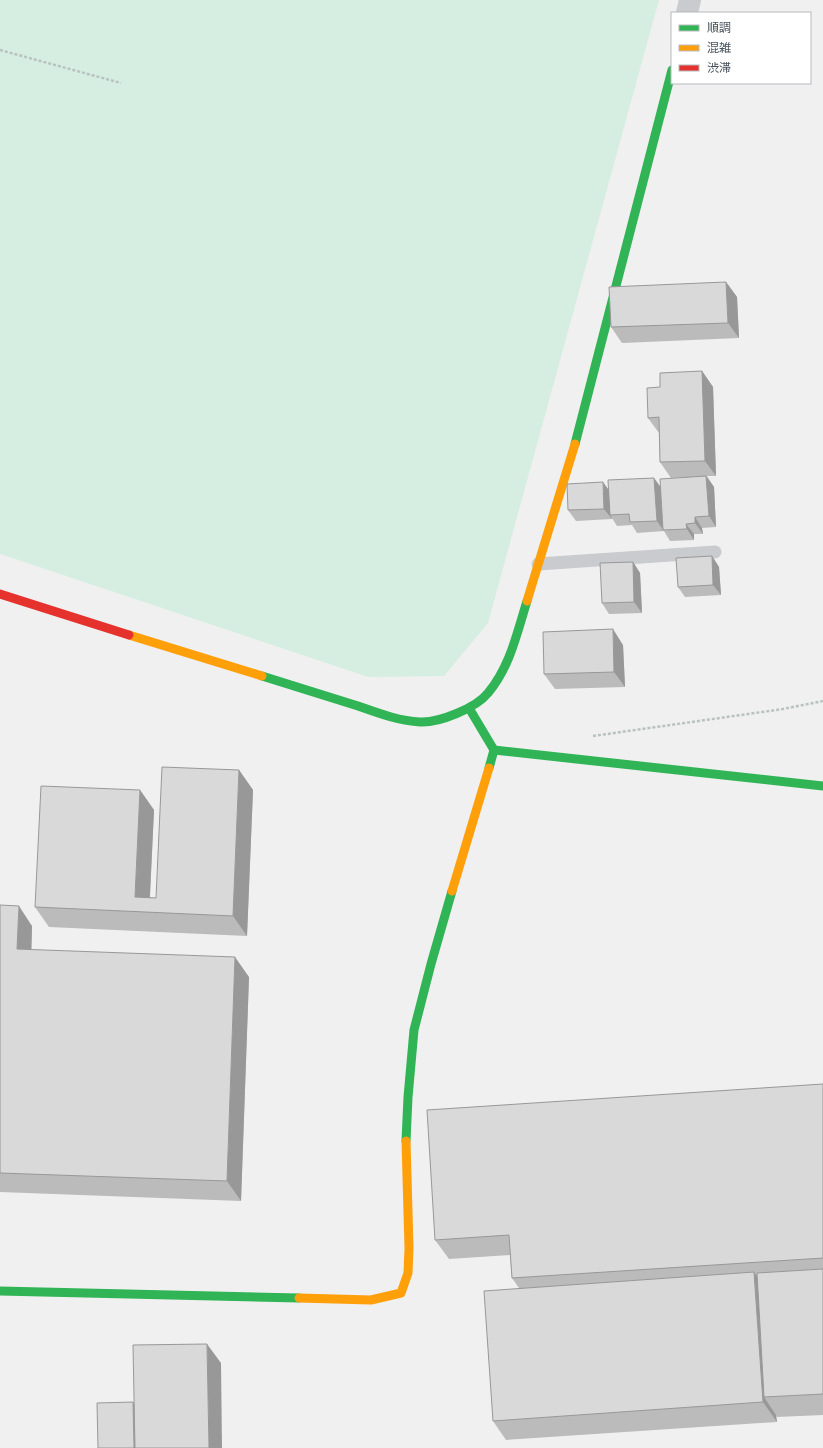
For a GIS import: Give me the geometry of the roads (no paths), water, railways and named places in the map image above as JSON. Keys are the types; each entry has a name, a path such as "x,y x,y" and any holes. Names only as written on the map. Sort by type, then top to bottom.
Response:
{"street":[{"path":"687,12 690,0"},
{"path":"0,594 398,719 423,722 444,717 469,708 483,699 502,673 512,650 576,440 671,74"},
{"path":"0,1291 370,1300 401,1293 408,1273 409,1248 406,1147 408,1096 414,1030 431,964 494,750 469,708"},
{"path":"494,750 823,786"}],"lane":[{"path":"538,564 714,552"}]}
